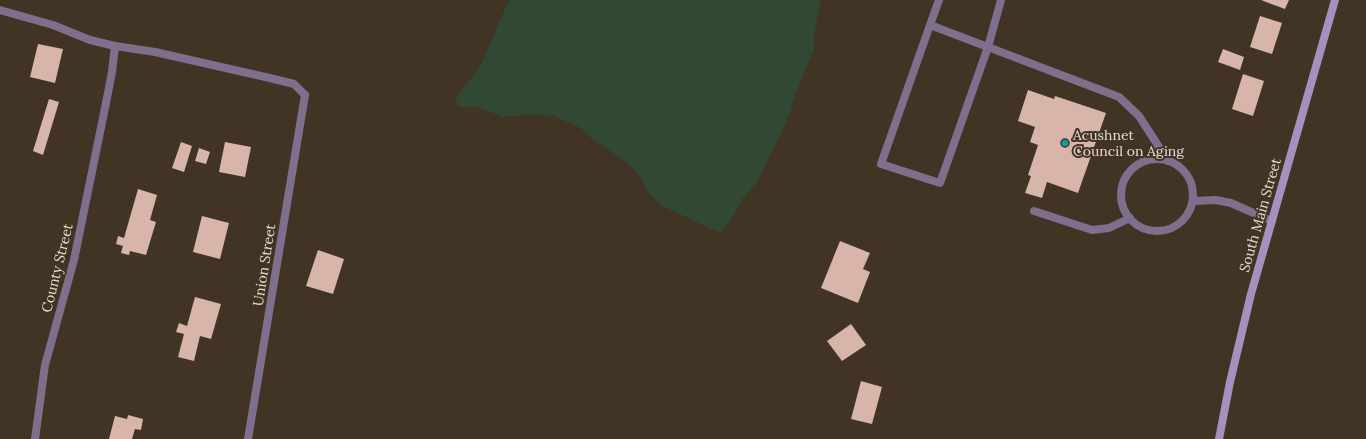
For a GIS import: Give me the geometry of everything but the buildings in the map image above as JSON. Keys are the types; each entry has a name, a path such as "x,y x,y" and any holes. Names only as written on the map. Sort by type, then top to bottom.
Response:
{"main road":[{"name":"South Main Street","path":"1219,439 1240,338 1334,0"}],"street":[{"path":"939,0 881,164 940,183 988,47 1001,0"},
{"path":"0,10 52,25 90,40 114,46"},
{"path":"930,25 1119,97 1139,116 1168,161"},
{"name":"Union Street","path":"114,46 155,52 274,78 294,84 305,95 248,439"},
{"name":"County Street","path":"35,439 45,365 74,260 112,72 114,46"},
{"path":"1158,159 1168,161 1178,166 1191,181 1193,201 1184,219 1167,230 1157,231 1146,229 1137,225 1124,209 1122,199 1125,179 1135,168 1148,160 1158,159"},
{"path":"1193,201 1216,200 1231,203 1272,221"},
{"path":"1034,211 1092,230 1109,228 1130,218"}],"green space":[{"path":"509,0 821,0 814,33 814,49 792,103 791,111 758,181 742,199 734,215 721,233 662,206 648,192 642,179 628,163 591,138 581,128 554,116 530,114 504,117 477,107 459,107 455,99 480,67"}],"place":[{"name":"Acushnet Council on Aging","path":"1065,143"}]}
